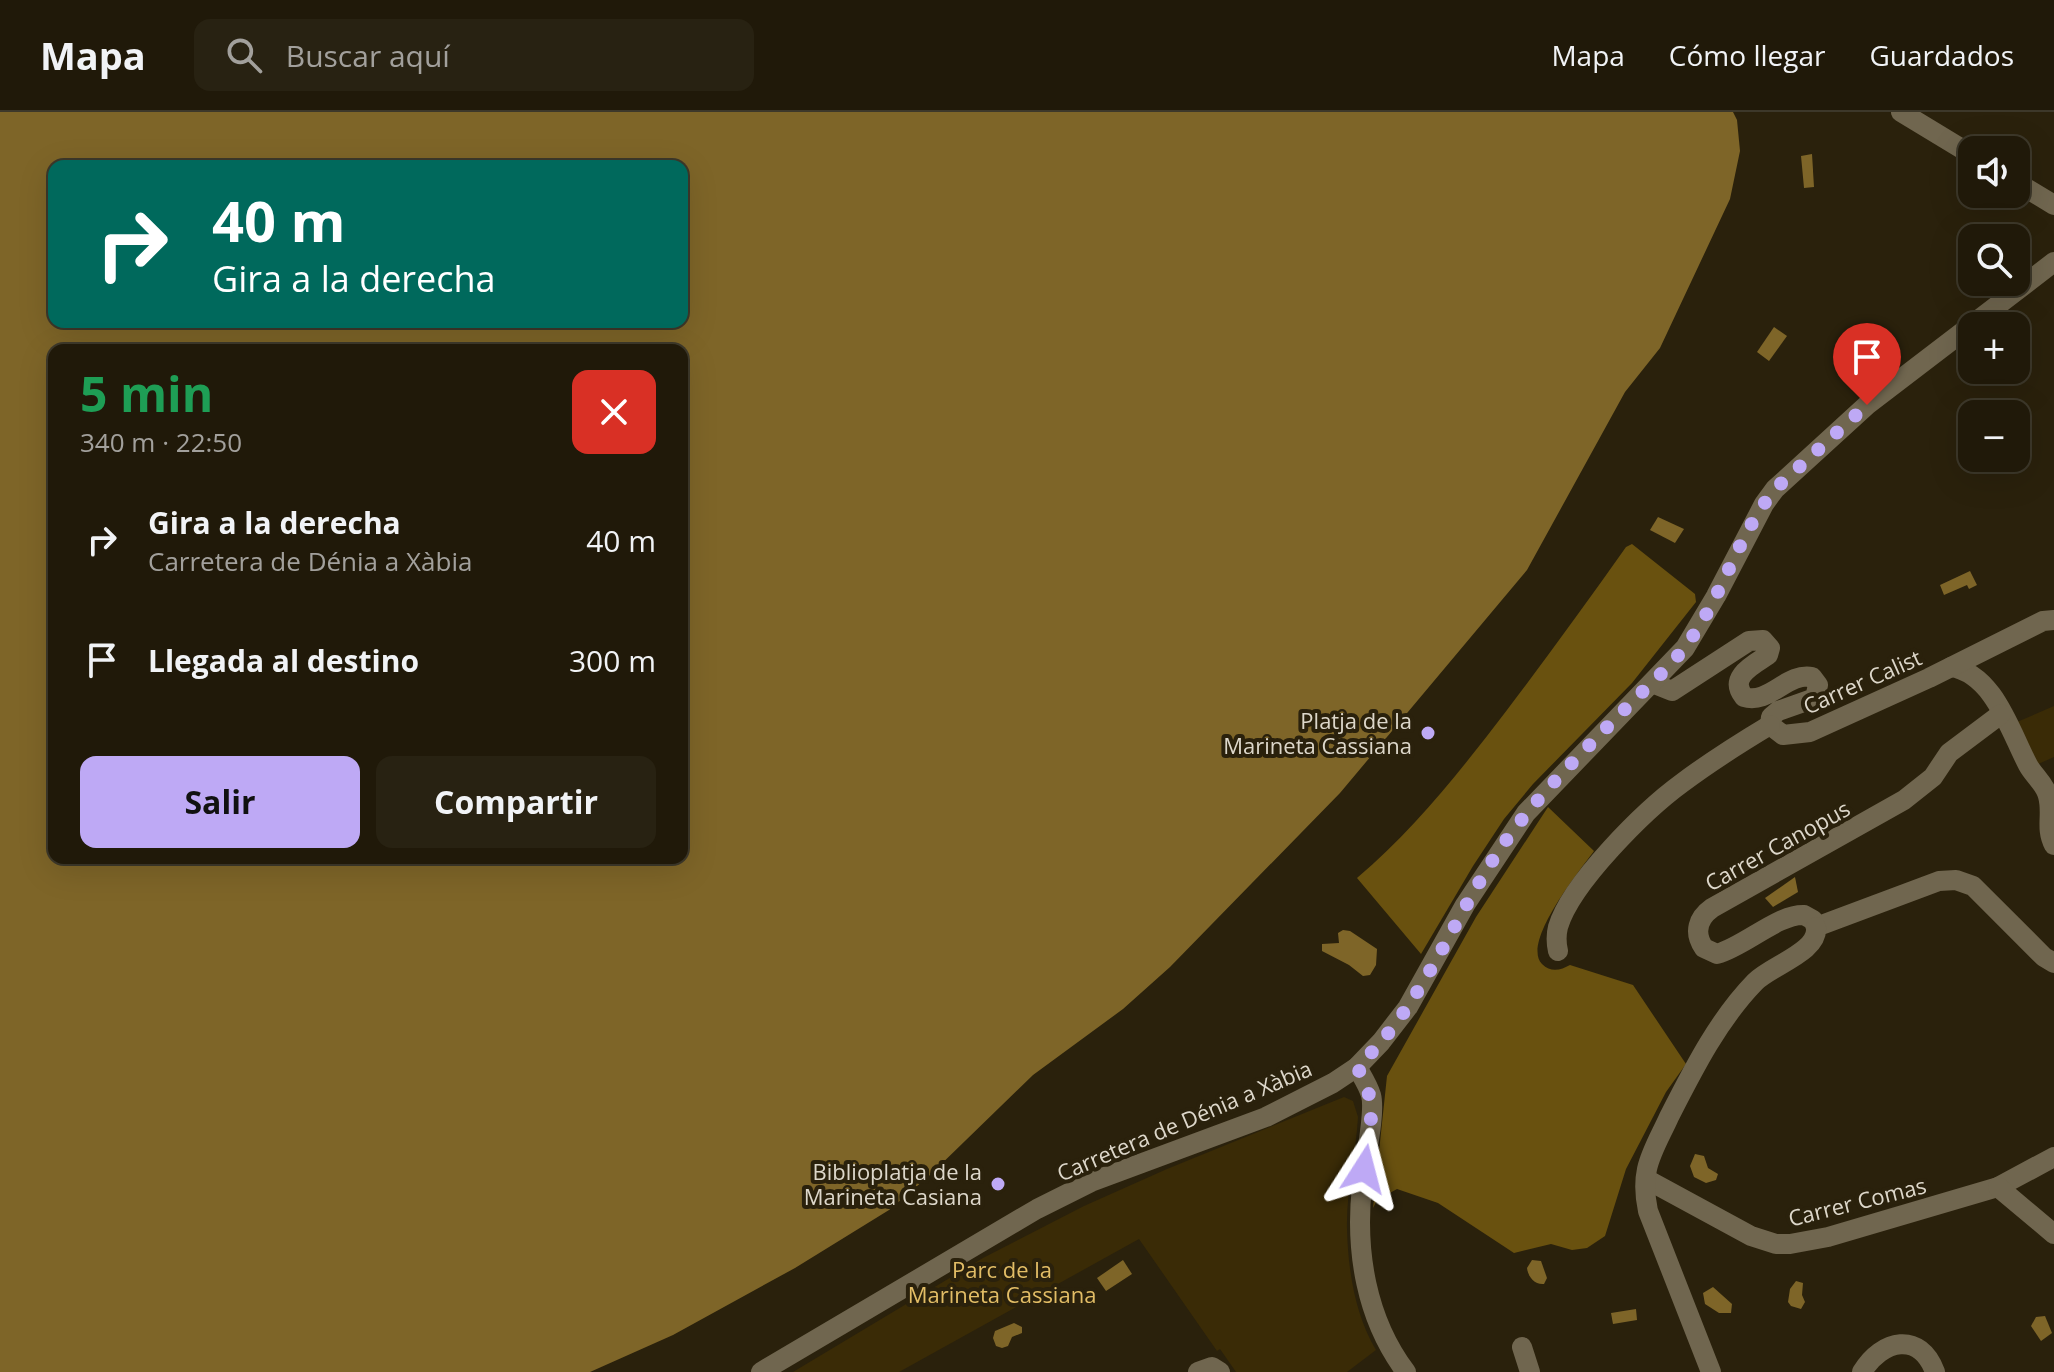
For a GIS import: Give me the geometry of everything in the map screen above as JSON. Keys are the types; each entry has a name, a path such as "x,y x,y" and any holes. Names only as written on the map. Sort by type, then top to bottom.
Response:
{"street":[{"path":"1901,112 1958,147"},
{"path":"2030,190 2054,205"},
{"name":"Carretera de Dénia a Xàbia","path":"761,1372 1037,1209 1091,1182 1266,1117 1333,1083 1357,1067 1408,1007 1465,905 1516,825 1561,774 1685,648 1775,489 1867,405 2052,269"},
{"name":"Carrer Calist","path":"1652,683 1672,691 1749,641 1763,640 1770,648 1768,655 1748,668 1737,685 1744,697 1759,698 1807,675 1818,685 1815,698 1778,711 1771,717 1770,725 1783,735 1810,732 2043,621 2054,620"},
{"name":"Carrer Calist","path":"1951,667 1971,673 1988,691 2015,735 2029,768 2045,787 2049,799 2048,832 2054,845"},
{"name":"Carrer Canopus","path":"2001,714 1949,753 1933,777 1904,800 1712,908 1700,920 1698,930 1704,948 1717,954 1799,914 1813,920 1816,927 1939,881 1956,880 1973,886 2044,957 2054,963"},
{"path":"1558,951 1556,939 1560,921 1604,858 1680,784 1770,725"},
{"path":"1711,1372 1648,1211 1647,1167 1669,1119 1726,1017 1763,975 1810,946 1817,934 1816,927"},
{"path":"1357,1067 1367,1084 1372,1104 1360,1208 1367,1287 1376,1323 1406,1372"},
{"name":"Carrer Comas","path":"1646,1179 1751,1236 1776,1244 1804,1243 1998,1187 2054,1157"},
{"path":"1998,1187 2054,1234"},
{"path":"1862,1372 1879,1350 1888,1345 1901,1344 1916,1348 1928,1358 1935,1372"},
{"path":"1522,1347 1530,1372"},
{"path":"1198,1372 1212,1367 1220,1372"}],"green space":[{"path":"2054,706 2054,757 2036,765 2017,722"},
{"name":"Parc de la Marineta Cassiana","path":"1344,1097 1353,1101 1358,1117 1347,1215 1349,1260 1358,1307 1376,1350 1347,1372 1236,1372 1220,1349 1217,1351 1139,1239 899,1372 793,1372 983,1258 1084,1206"}],"shaded area":[{"path":"0,112 1733,112 1737,120 1740,151 1730,199 1660,348 1625,392 1527,570 1340,793 1170,967 1123,1009 1033,1075 930,1175 889,1210 795,1268 673,1335 590,1372 0,1372"},
{"path":"1812,154 1814,187 1804,188 1801,156"},
{"path":"1774,327 1787,336 1769,361 1757,352"},
{"path":"1658,517 1684,529 1675,543 1650,530"},
{"path":"1632,544 1695,594 1696,602 1632,683 1533,784 1504,819 1421,954 1357,878 1398,840 1455,777 1626,547"},
{"path":"1970,571 1977,585 1969,589 1967,585 1944,595 1940,585"},
{"path":"1548,807 1594,851 1546,924 1539,940 1538,954 1542,964 1556,970 1570,965 1633,985 1686,1064 1666,1092 1626,1169 1605,1236 1587,1248 1572,1250 1551,1244 1514,1253 1438,1203 1397,1189 1377,1200 1373,1208 1387,1076 1476,917"},
{"path":"1795,877 1798,892 1773,907 1765,898"},
{"path":"1350,931 1377,949 1376,965 1370,975 1363,976 1322,951 1322,944 1339,943 1338,933"},
{"path":"1695,1154 1704,1156 1708,1168 1718,1174 1716,1180 1706,1183 1694,1177 1690,1166"},
{"path":"1123,1260 1132,1274 1106,1291 1097,1278"},
{"path":"1532,1260 1541,1261 1547,1278 1544,1284 1535,1282 1529,1274 1527,1268"},
{"path":"1796,1281 1803,1283 1805,1302 1801,1309 1788,1302 1790,1289"},
{"path":"1713,1287 1732,1304 1731,1313 1719,1313 1705,1304 1703,1293"},
{"path":"1636,1309 1637,1320 1613,1324 1611,1313"},
{"path":"2045,1316 2052,1333 2041,1341 2031,1326 2036,1317"},
{"path":"1014,1323 1022,1327 1022,1333 1012,1337 1008,1346 996,1346 993,1338 995,1331"}],"place":[{"name":"Platja de la Marineta Cassiana","path":"1428,733"},
{"name":"Biblioplatja de la Marineta Casiana","path":"998,1184"}],"route":[{"path":"1364,1169 1372,1104 1367,1084 1357,1067 1395,1026 1408,1007 1498,852 1516,825 1577,756 1685,648 1775,489 1867,405"}]}
